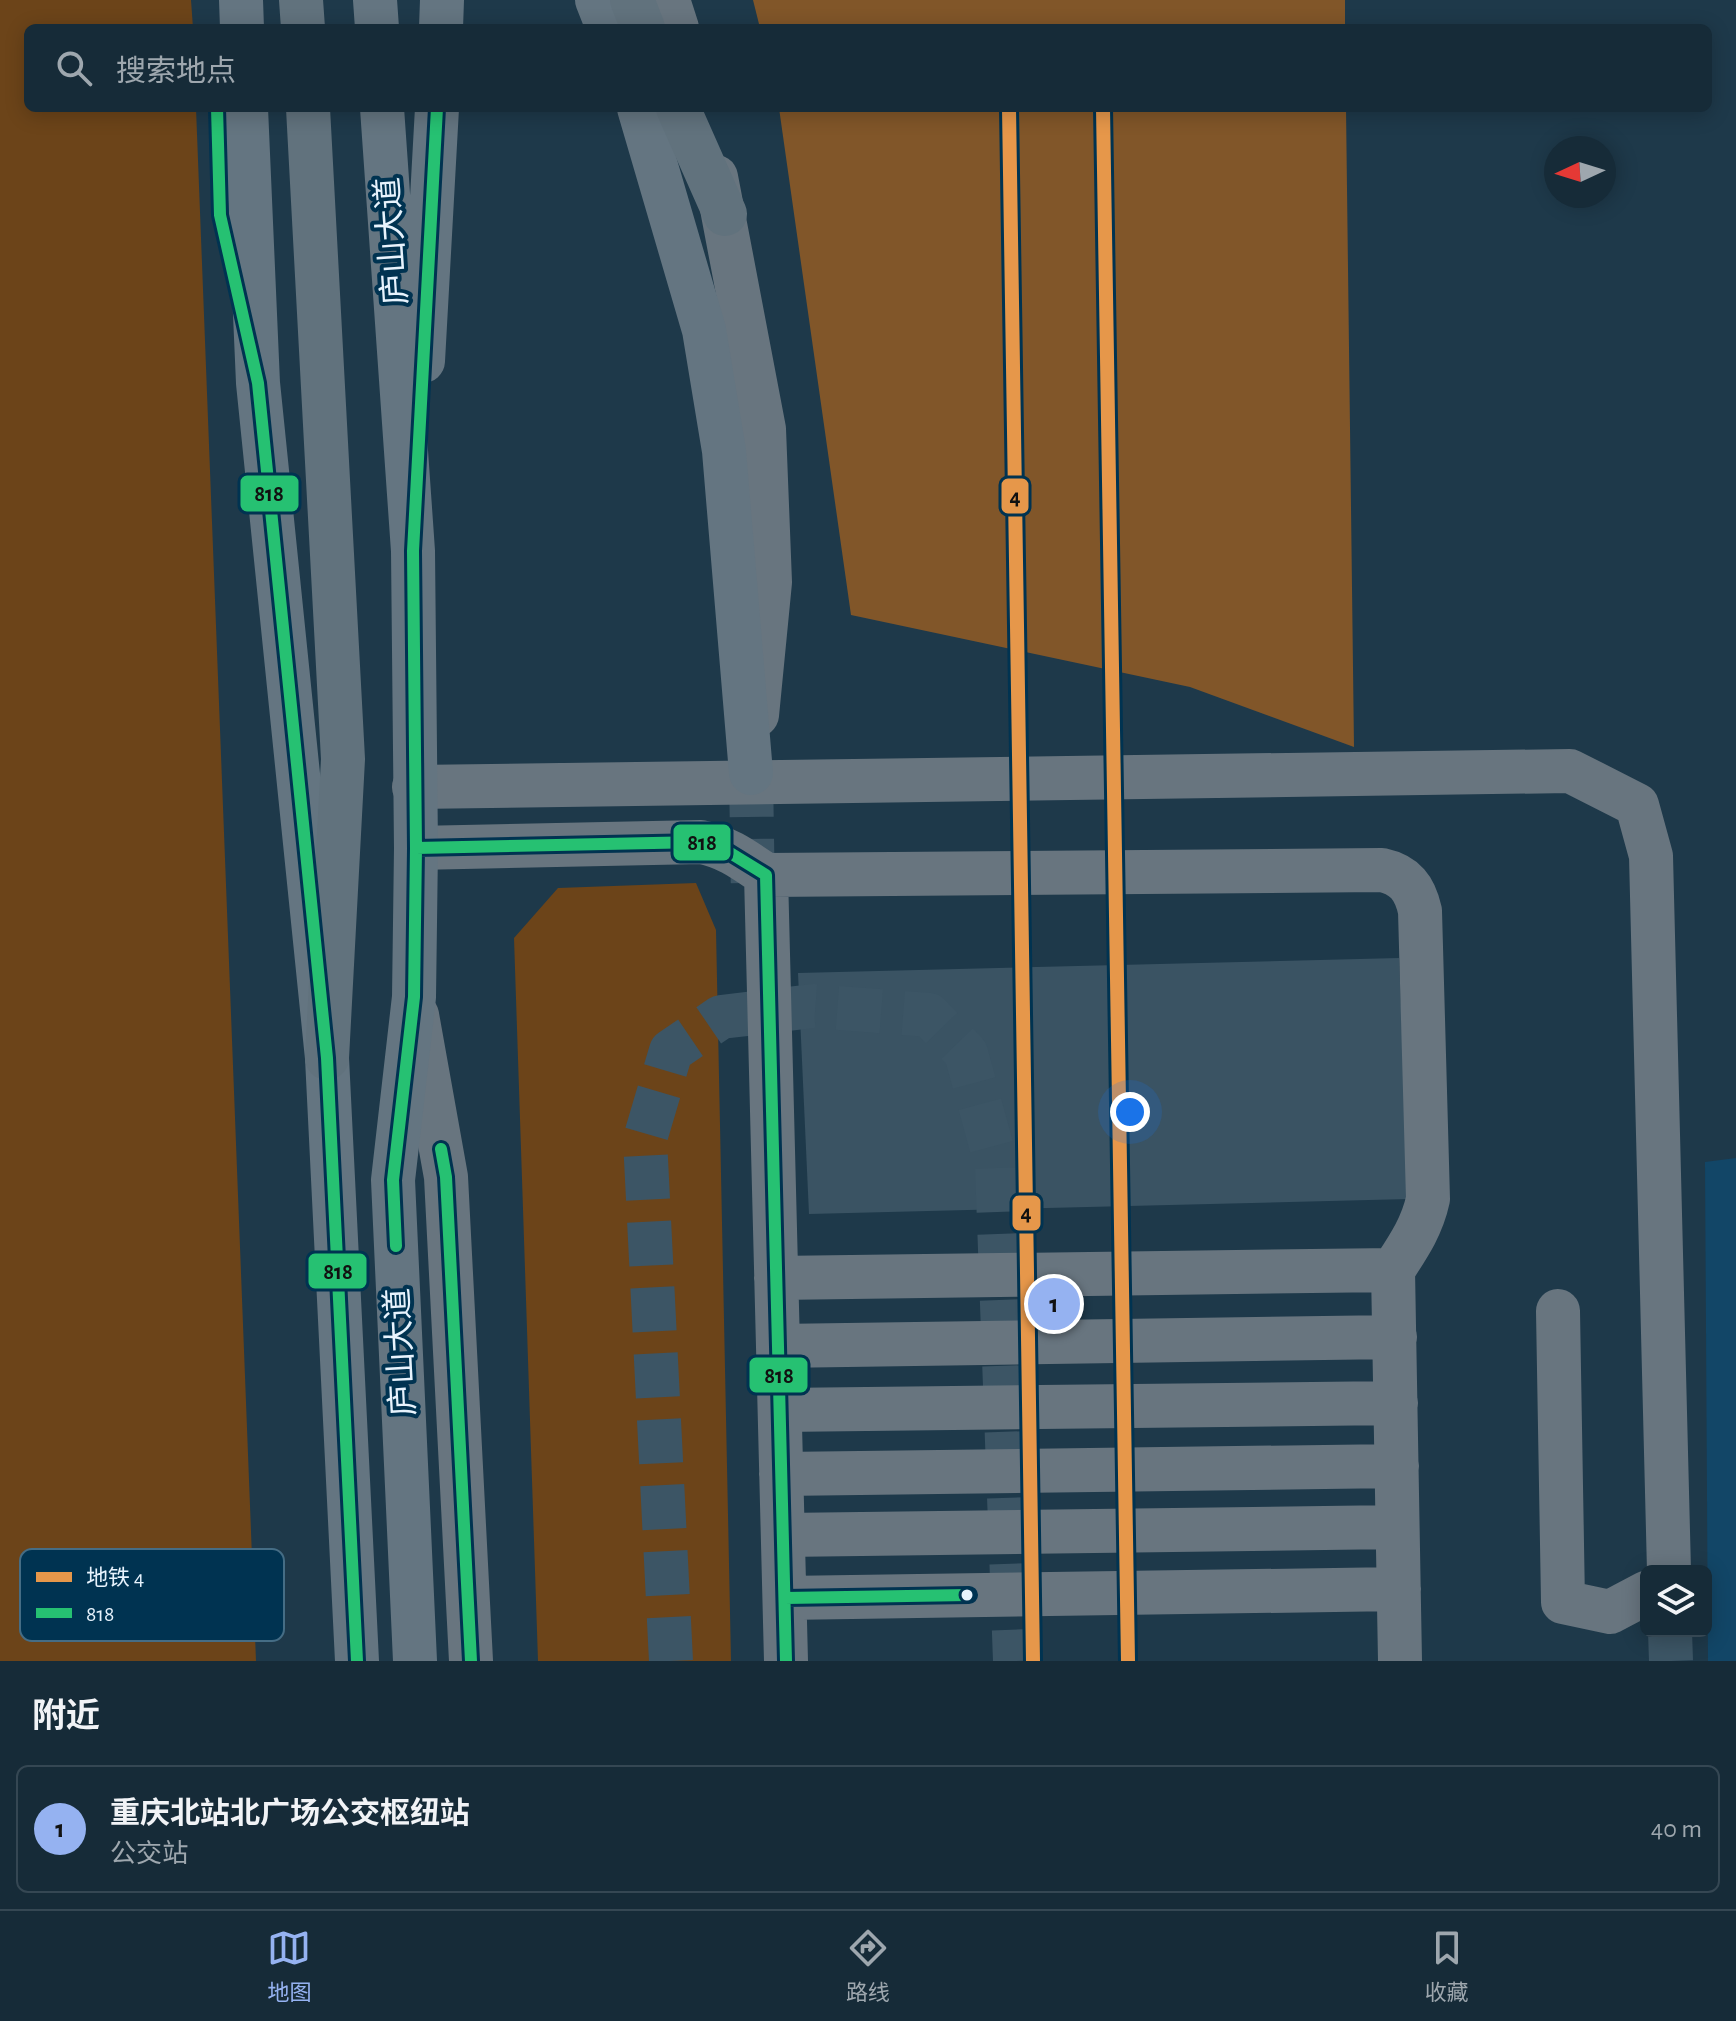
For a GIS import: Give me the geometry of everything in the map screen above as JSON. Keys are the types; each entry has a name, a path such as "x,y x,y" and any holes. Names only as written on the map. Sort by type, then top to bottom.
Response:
{"highway":[{"path":"301,0 303,24"},
{"path":"632,0 641,24"},
{"path":"308,112 343,759 327,1058"},
{"path":"680,112 725,214"}],"main road":[{"path":"213,0 214,24"},
{"path":"241,0 242,24"},
{"path":"375,0 377,24"},
{"path":"441,24 442,0"},
{"path":"597,0 606,24"},
{"path":"217,112 220,215 258,383"},
{"name":"庐山大道","path":"246,112 258,383 327,1058 357,1661"},
{"name":"庐山大道","path":"382,112 413,551 414,997 393,1180 415,1661"},
{"path":"413,551 437,112"},
{"path":"640,112 704,330 724,451 751,773"}],"street":[{"path":"668,0 676,24"},
{"path":"701,112 725,214 764,429 770,582 751,773"},
{"path":"414,787 1570,771 1637,805 1651,856 1669,1565"},
{"path":"416,848 701,842 719,845 766,875 1382,870 1396,873 1416,895 1420,911 1428,1199 1417,1234 1393,1270 1400,1661"},
{"path":"766,875 786,1661"},
{"name":"庐山大道","path":"414,997 446,1177 471,1661"},
{"path":"776,1278 1393,1270"},
{"path":"1558,1311 1563,1602 1610,1612 1640,1596"},
{"path":"778,1346 1395,1337"},
{"path":"780,1410 1396,1403"},
{"path":"781,1474 1397,1466"},
{"path":"783,1535 1397,1527"},
{"path":"785,1598 1399,1589"}],"shaded area":[{"path":"0,0 191,0 193,24 24,24 24,112 196,112 252,1549 20,1549 20,1641 255,1641 256,1661 0,1661"},
{"path":"753,0 1345,0 1345,24 759,24"},
{"path":"780,112 1346,112 1354,747 1190,687 851,615"},
{"path":"696,883 716,930 731,1661 538,1661 514,938 558,888"},
{"path":"1736,1158 1736,1661 1708,1661 1708,1637 1712,1637 1712,1565 1707,1565 1705,1162"}],"building":[{"path":"1399,958 1409,1199 809,1214 798,973"}],"tunnel":[{"path":"751,773 753,899"},
{"path":"671,1661 645,1139 671,1051 721,1017 813,1006 929,1015 966,1053 997,1167 1015,1661"},
{"path":"1670,1637 1671,1661"}],"metro line":[{"name":"4","path":"1009,112 1033,1661"},
{"name":"4","path":"1103,112 1128,1661"}],"transit line":[{"name":"818","path":"217,112 220,215 258,383 327,1058 357,1661"},
{"name":"818","path":"396,1246 393,1180 414,997 413,551 437,112"},
{"name":"818","path":"416,848 701,842 727,851 766,875 786,1661"},
{"name":"818","path":"441,1149 446,1177 471,1661"},
{"name":"818","path":"785,1598 969,1595"}],"place":[{"name":"重庆北站北广场公交枢纽站","path":"1054,1304"}]}
